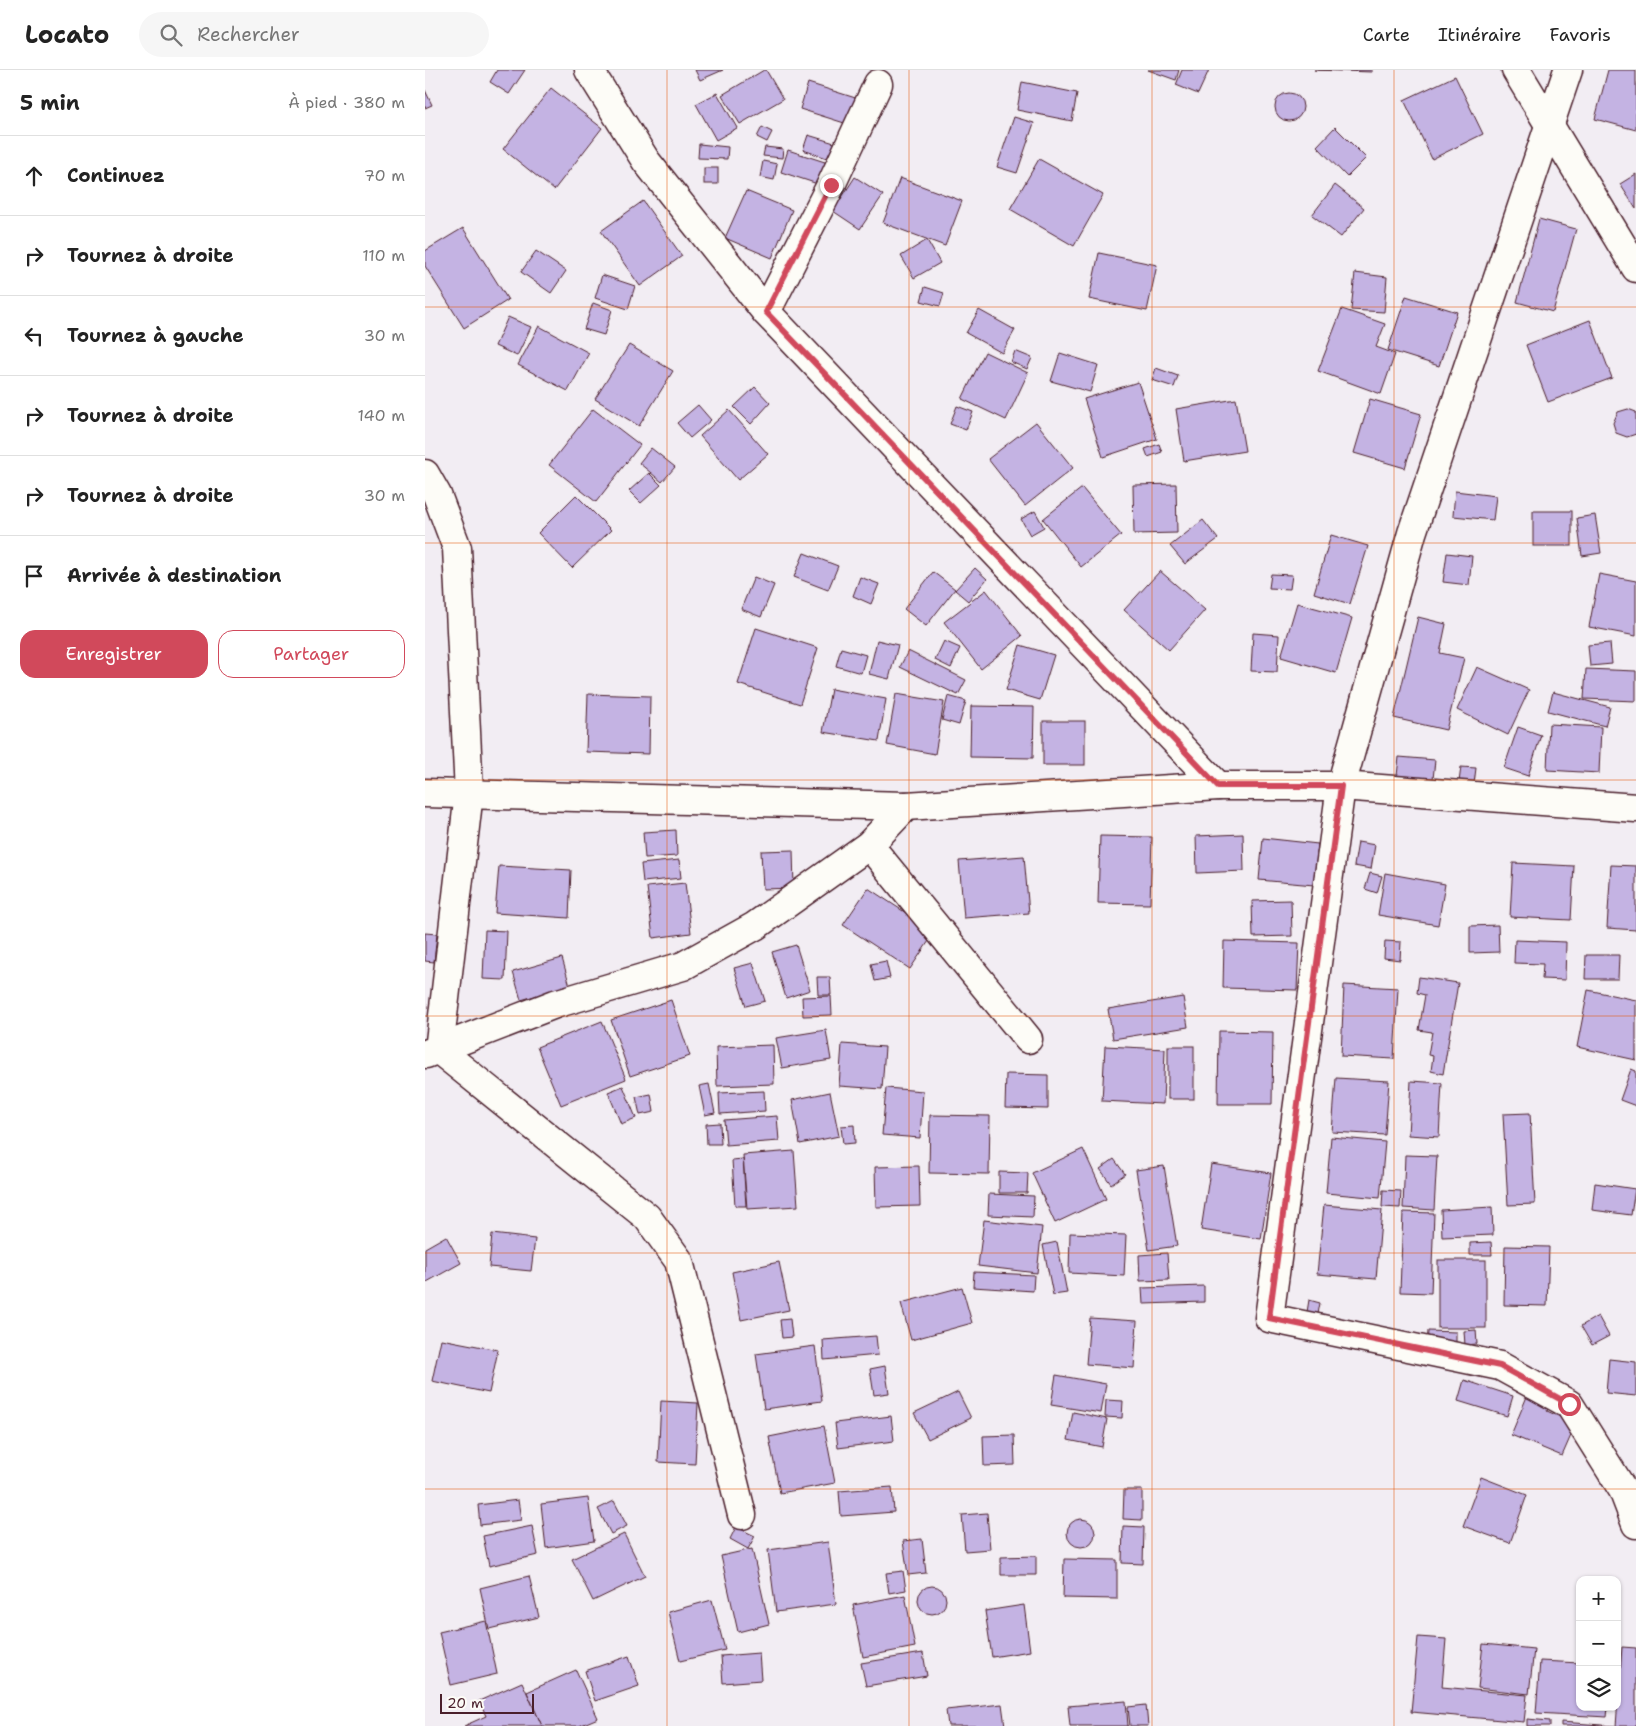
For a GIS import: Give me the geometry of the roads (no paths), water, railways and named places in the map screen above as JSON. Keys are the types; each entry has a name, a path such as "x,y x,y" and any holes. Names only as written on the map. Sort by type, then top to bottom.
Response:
{"street":[{"path":"589,70 646,162 766,312 1218,786"},
{"path":"1515,70 1636,268"},
{"path":"1568,70 1412,533 1341,786 1269,1318 1500,1366 1569,1404 1623,1490 1636,1524"},
{"path":"766,312 831,185 878,84"},
{"path":"425,474 437,495 457,548 469,793 432,1052"},
{"path":"425,793 906,806 1218,786 1341,786 1636,808"},
{"path":"432,1052 555,1004 683,966 755,926 869,845 906,806"},
{"path":"869,845 1029,1040"},
{"path":"432,1052 647,1218 679,1261 742,1515"}]}
